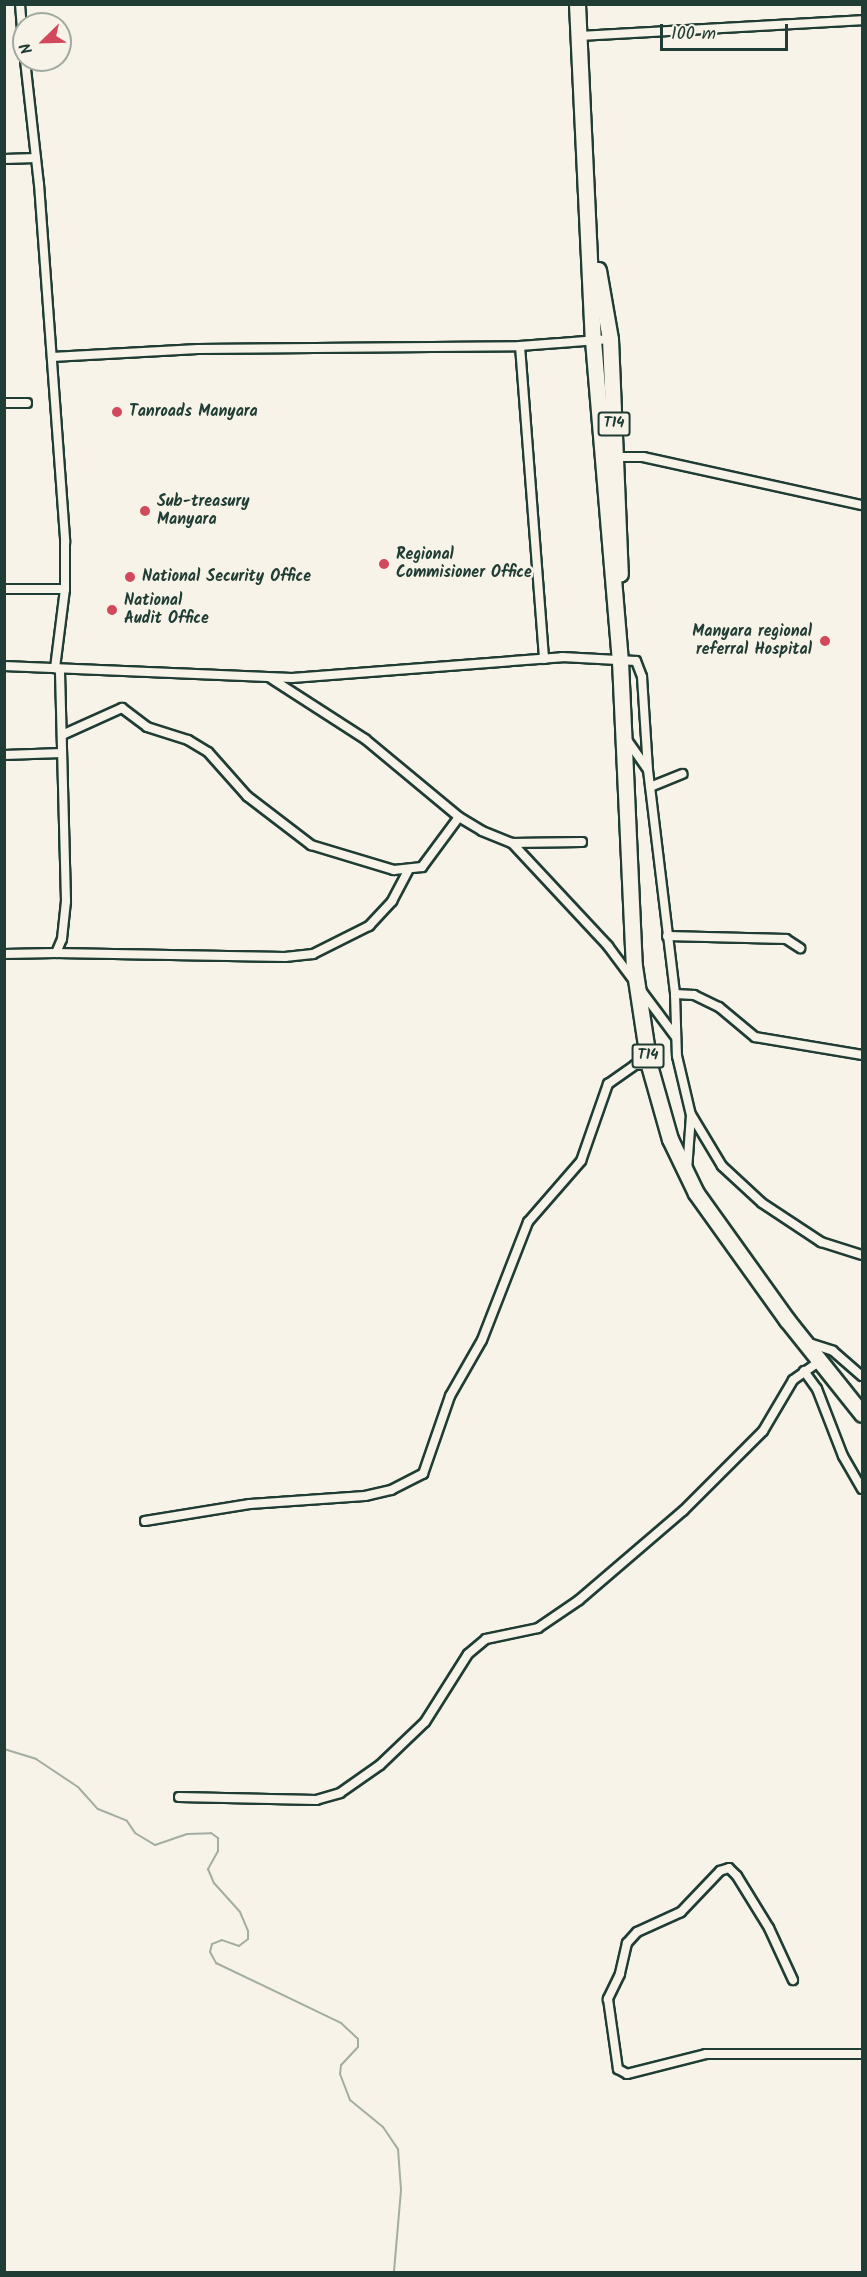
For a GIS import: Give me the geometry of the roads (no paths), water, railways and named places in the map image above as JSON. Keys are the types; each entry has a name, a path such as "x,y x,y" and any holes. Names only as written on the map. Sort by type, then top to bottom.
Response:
{"highway":[{"name":"T14","path":"577,4 589,216 593,340 622,549 617,634 636,985 649,1065 686,1177 805,1342 862,1414"},
{"name":"T14","path":"589,216 610,339 609,457"}],"street":[{"path":"579,36 862,20"},
{"path":"25,72 36,158 52,357 65,589 58,669 66,901 65,924 56,953"},
{"path":"4,159 36,158"},
{"path":"52,357 198,349 520,346 610,339"},
{"path":"520,346 544,659"},
{"path":"4,403 27,403"},
{"path":"609,457 643,457 862,505"},
{"path":"4,589 65,589"},
{"path":"4,666 312,678 579,656 636,661 640,669 648,770 675,994 675,1036 691,1115 686,1177"},
{"path":"270,677 379,750 459,817 494,838 513,843 582,842"},
{"path":"62,735 122,708 147,727 188,740 208,752 247,796 311,845 361,863 408,871 422,867 459,817"},
{"path":"623,734 648,770"},
{"path":"4,755 62,753"},
{"path":"650,787 682,774"},
{"path":"513,843 608,946 675,1036"},
{"path":"4,954 276,957 314,954 369,926 392,901 408,871"},
{"path":"667,936 786,939 800,948"},
{"path":"675,994 693,995 719,1006 755,1037 862,1055"},
{"path":"145,1521 250,1504 365,1496 391,1490 423,1474 450,1396 482,1341 528,1222 581,1161 608,1084 635,1065 649,1065"},
{"path":"691,1115 722,1166 762,1203 821,1242 862,1255"},
{"path":"805,1342 833,1351 862,1376"},
{"path":"179,1797 316,1800 340,1793 380,1765 425,1722 468,1654 486,1639 538,1628 579,1600 683,1511 763,1431 793,1380 820,1361"},
{"path":"804,1371 818,1389 843,1456 862,1489"},
{"path":"793,1980 769,1928 737,1876 729,1868 720,1871 681,1912 630,1937 609,2000 618,2069 627,2074 706,2054 862,2054"}],"waterway":[{"path":"4,1749 36,1759 78,1787 98,1809 127,1821 135,1833 155,1845 187,1834 211,1833 218,1838 218,1851 208,1869 214,1883 240,1912 248,1931 248,1939 239,1946 222,1940 212,1944 210,1952 216,1963 341,2023 358,2039 358,2047 341,2065 340,2074 350,2100 383,2127 398,2149 401,2190 394,2272"}],"place":[{"name":"Tanroads Manyara","path":"117,412"},
{"name":"Sub-treasury Manyara","path":"145,511"},
{"name":"Regional Commisioner Office","path":"384,564"},
{"name":"National Security Office","path":"130,577"},
{"name":"National Audit Office","path":"112,610"},
{"name":"Manyara regional referral Hospital","path":"825,641"}]}
